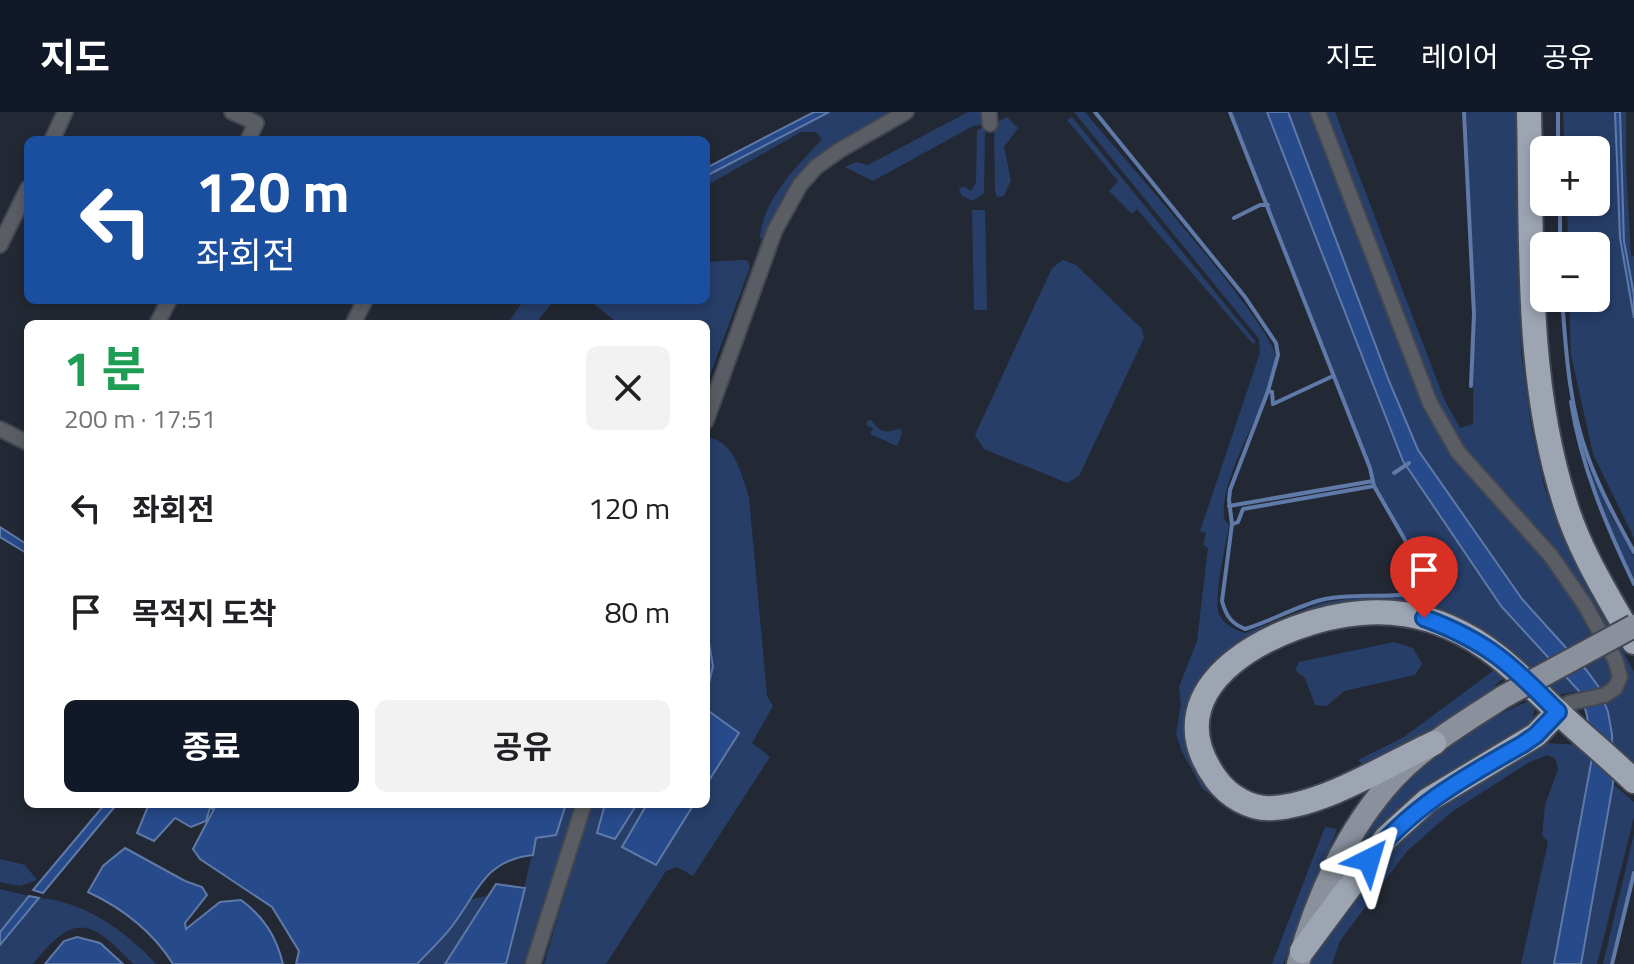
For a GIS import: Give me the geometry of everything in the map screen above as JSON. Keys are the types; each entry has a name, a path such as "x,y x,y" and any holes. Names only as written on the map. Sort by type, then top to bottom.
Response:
{"highway":[{"path":"1529,112 1537,365 1545,420 1564,500 1588,561 1634,642"},
{"path":"1543,112 1544,136"},
{"path":"1548,312 1550,365 1558,421 1577,494 1600,551 1634,612"},
{"path":"1434,743 1303,804 1270,809 1242,801 1220,784 1204,756 1197,715 1203,696 1219,674 1257,645 1324,619 1360,613 1389,613 1424,618 1482,643 1512,666 1628,775"},
{"path":"1300,957 1386,838 1402,822 1428,800 1536,735 1558,712"}],"main road":[{"path":"1300,957 1323,891 1367,811 1395,777 1434,743 1503,697 1634,626"}],"street":[{"path":"54,136 65,112"},
{"path":"232,112 256,123 252,136"},
{"path":"710,410 775,230 800,185 816,167 840,150 906,112"},
{"path":"1318,112 1430,403 1458,452 1535,536 1585,605 1618,669 1619,683 1605,695 1580,700 1558,712"},
{"path":"0,245 24,196"},
{"path":"0,429 24,441"},
{"path":"533,964 583,808"}],"shaded area":[{"path":"814,112 829,112 710,174 710,166"},
{"path":"829,112 894,112 814,162 786,194 763,240 760,237 763,222 775,196 822,139 816,132 801,132 710,184 710,174"},
{"path":"968,112 984,112 986,123 971,127 873,181 845,167 856,162 868,165"},
{"path":"1074,112 1085,112 1223,276 1269,340 1275,357 1265,396 1229,481 1225,501 1224,519 1229,525 1218,597 1219,614 1224,621 1245,633 1321,603 1359,597 1427,595 1434,588 1375,486 1371,468 1232,112 1267,112 1403,461 1501,606 1579,691 1557,695 1459,624 1292,624 1193,714 1246,814 1238,815 1202,788 1182,752 1176,734 1181,705 1179,687 1197,641 1208,548 1203,545 1206,533 1200,531 1260,353 1259,339"},
{"path":"1267,112 1288,112 1418,450 1522,599 1598,686 1608,712 1612,734 1613,784 1581,964 1554,964 1592,758 1582,699 1579,691 1501,606 1403,461"},
{"path":"1288,112 1312,112 1424,405 1452,457 1527,539 1561,583 1608,659 1612,679 1608,685 1599,689 1587,671 1522,599 1418,450"},
{"path":"1326,112 1335,112 1444,399 1460,428 1473,424 1474,283 1466,112 1516,112 1521,352 1531,426 1544,486 1560,531 1634,672 1634,770 1613,750 1605,702 1620,692 1628,680 1621,657 1588,601 1544,537 1458,442 1440,412"},
{"path":"1563,112 1615,112 1620,238 1634,318 1634,538 1593,454 1571,355 1569,312 1610,312 1610,232 1568,232 1567,216 1610,216 1610,136 1564,136"},
{"path":"1615,112 1620,112 1624,241 1634,295 1634,318 1620,238"},
{"path":"1620,112 1626,112 1634,295 1624,241"},
{"path":"1007,117 1018,128 1004,147 1011,180 1004,196 997,197 994,124"},
{"path":"1072,117 1256,342 1253,344 1137,209 1132,214 1109,191 1118,181 1067,120"},
{"path":"985,127 984,193 973,201 961,195 959,188 965,187 971,191 976,182 977,130"},
{"path":"972,210 985,210 987,310 974,310"},
{"path":"743,260 748,261 750,267 710,375 710,320 614,320 594,304 710,304 710,262"},
{"path":"1063,260 1076,265 1142,329 1144,338 1079,476 1067,483 984,449 975,435 1052,268"},
{"path":"521,304 551,304 538,320 510,320"},
{"path":"871,420 884,431 900,428 902,433 897,446 870,434 873,428 867,426 867,421"},
{"path":"710,438 731,453 749,497 767,696 773,706 752,743 770,757 693,876 677,867 666,871 606,964 544,964 590,808 604,808 597,833 615,839 634,808 710,808 710,679 713,666 710,648"},
{"path":"1588,471 1591,471 1634,555 1634,580 1612,533"},
{"path":"0,527 24,542 24,552 0,537"},
{"path":"1394,642 1413,648 1422,664 1415,675 1344,691 1327,706 1315,705 1305,678 1295,670 1299,662"},
{"path":"710,648 713,666 710,679"},
{"path":"1493,671 1504,678 1495,685 1496,690 1411,742 1364,766 1358,760 1404,737"},
{"path":"1530,701 1534,708 1532,725 1335,888 1367,831 1403,785 1475,729"},
{"path":"710,712 739,733 710,779"},
{"path":"1543,743 1581,745 1592,758 1554,964 1521,964 1548,842 1542,835 1545,805 1558,769 1555,758 1547,755 1528,763 1453,811 1407,851 1340,941 1332,964 1308,964 1397,841 1423,815"},
{"path":"1613,784 1634,802 1634,817 1597,964 1581,964"},
{"path":"102,808 114,808 43,893 33,890"},
{"path":"147,808 210,808 206,821 191,827 175,818 154,841 137,833"},
{"path":"210,808 565,808 556,835 536,838 533,855 504,863 485,878 447,933 417,964 296,964 299,951 272,907 200,859 193,849 214,809"},
{"path":"565,808 576,808 527,964 506,964 536,838 556,835"},
{"path":"604,808 634,808 615,839 597,833"},
{"path":"645,808 692,808 656,865 622,847"},
{"path":"1325,827 1337,829 1283,964 1272,964"},
{"path":"1634,834 1634,869 1610,964 1603,964"},
{"path":"125,848 202,887 207,895 185,923 186,929 220,902 241,900 268,928 283,964 173,964 136,922 88,892 103,866"},
{"path":"0,859 25,865 37,880 20,886 0,882"},
{"path":"496,884 525,888 506,964 445,964"},
{"path":"0,889 29,896 0,932"},
{"path":"29,896 39,898 0,945 0,932"},
{"path":"487,896 445,964 417,964 455,923 468,900"},
{"path":"39,898 72,905 103,920 118,929 156,964 133,964 105,937 82,928 71,929 60,936 33,964 0,964 0,945"},
{"path":"77,937 100,943 123,964 45,964 64,941"}],"waterway":[{"path":"1095,112 1245,297 1276,343 1278,355 1268,391 1230,490 1232,524 1222,601 1230,618 1245,629 1334,597 1408,594 1432,587 1374,486 1370,468 1230,112"},
{"path":"1464,112 1474,314 1471,386"},
{"path":"1558,112 1558,136"},
{"path":"1234,218 1260,205 1268,205"},
{"path":"1560,216 1560,232"},
{"path":"1563,312 1576,419 1603,493 1634,552"},
{"path":"1268,391 1272,392 1273,404 1333,376"},
{"path":"1571,402 1581,449 1596,495 1634,584"},
{"path":"1394,473 1409,463"},
{"path":"1229,506 1373,481"},
{"path":"1233,524 1238,522 1243,509 1374,486"},
{"path":"1612,964 1634,873"}],"route":[{"path":"1369,860 1386,838 1428,800 1523,744 1558,712 1512,666 1482,643 1424,618"}]}
